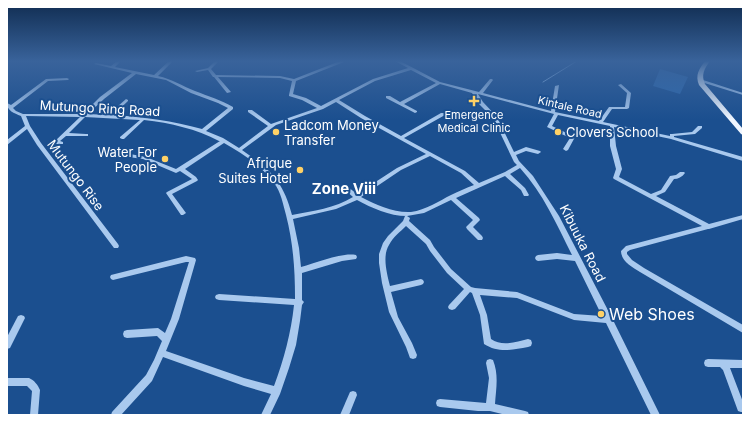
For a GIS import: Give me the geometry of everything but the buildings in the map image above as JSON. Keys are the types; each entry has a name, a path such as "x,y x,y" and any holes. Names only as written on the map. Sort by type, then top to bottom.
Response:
{"main road":[{"path":"699,81 707,93 743,132"}],"street":[{"path":"7,113 11,108 46,81"},
{"path":"60,143 56,143 102,98 125,81"},
{"path":"169,81 217,100 231,108 203,131"},
{"path":"218,81 229,92"},
{"path":"294,81 290,95 304,99 321,108"},
{"path":"239,150 256,139 270,126 337,101 373,81"},
{"name":"Kintale Road","path":"434,81 555,113 672,138 743,159"},
{"path":"481,93 490,81"},
{"path":"701,81 743,94"},
{"path":"400,104 439,83"},
{"path":"600,123 611,108 626,108 629,93 620,85"},
{"path":"557,86 555,113 549,127 572,137 566,149"},
{"name":"Kibuuka Road","path":"474,92 481,103 495,117 520,166 534,181 556,216 656,415"},
{"path":"388,97 415,112"},
{"path":"108,117 126,100"},
{"path":"337,101 400,138 463,172 478,185"},
{"name":"Mutungo Ring Road","path":"11,108 23,115 143,119 166,122 203,131 239,150 273,178 283,193 296,242 300,302 290,350 277,390 265,415"},
{"path":"250,111 270,126"},
{"path":"400,138 443,114"},
{"name":"Mutungo Rise","path":"23,115 28,126 57,169 116,246"},
{"path":"122,138 143,119"},
{"path":"7,143 28,126"},
{"path":"612,126 613,146 619,168 616,178 709,226"},
{"path":"672,138 672,136 693,133 700,127"},
{"path":"64,134 86,135"},
{"path":"114,152 144,158 176,171 224,141"},
{"path":"513,154 526,149 538,152"},
{"path":"290,218 352,201 399,169 431,154"},
{"path":"413,354 409,342 394,318 384,276 384,248 407,218 427,211 478,185 507,175 520,166"},
{"path":"181,169 195,180 170,193 183,213"},
{"path":"651,196 663,191 672,177 677,177 682,172"},
{"path":"507,175 523,189 526,195"},
{"path":"346,188 357,197 382,210 407,218 428,242 449,271 472,290 484,315 487,341 491,345 508,347 528,343"},
{"path":"452,198 477,220 469,227 480,238"},
{"path":"743,217 628,248 624,251 624,255 630,262 642,270 743,329"},
{"path":"538,258 557,256 576,258"},
{"path":"299,271 342,258 354,257"},
{"path":"113,277 186,259 193,260 162,353 149,378 115,415"},
{"path":"387,290 421,282"},
{"path":"452,307 472,290 517,295 574,317 609,320"},
{"path":"219,297 300,302"},
{"path":"7,345 21,318"},
{"path":"127,334 158,332 167,340"},
{"path":"162,353 244,382 277,390"},
{"path":"490,363 493,378 490,407"},
{"path":"708,363 743,364"},
{"path":"722,363 726,368 741,408"},
{"path":"7,382 29,382 36,390 34,415"},
{"path":"344,415 353,395"},
{"path":"440,403 490,407 525,415"}],"shaded area":[{"path":"655,81 686,81 680,94 653,86"}],"place":[{"name":"Emergence Medical Clinic","path":"474,101"},
{"name":"Ladcom Money Transfer","path":"276,132"},
{"name":"Clovers School","path":"558,132"},
{"name":"Water For People","path":"165,159"},
{"name":"Afrique Suites Hotel","path":"300,170"},
{"name":"Web Shoes","path":"601,314"}],"district":[{"name":"Zone Viii","path":"344,189"}]}
